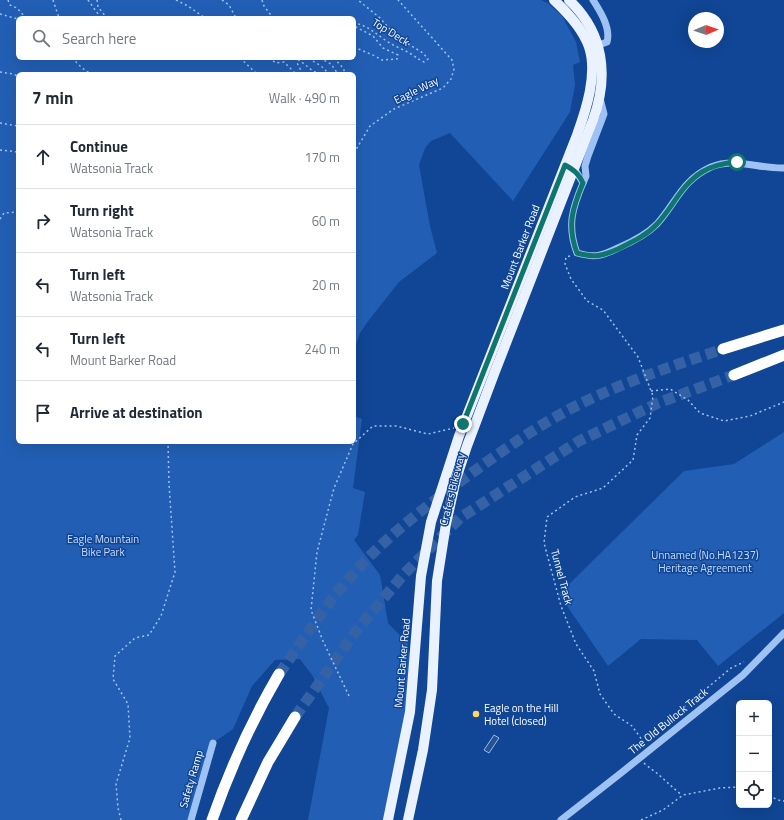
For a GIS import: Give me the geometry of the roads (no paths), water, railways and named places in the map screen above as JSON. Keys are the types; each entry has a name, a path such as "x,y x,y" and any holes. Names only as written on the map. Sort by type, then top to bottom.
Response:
{"highway":[{"path":"723,349 784,330"},
{"path":"734,374 784,355"},
{"path":"212,820 241,744 279,674"},
{"path":"241,820 268,762 295,717"}],"main road":[{"name":"Mount Barker Road","path":"408,820 423,750 432,690 437,581 448,511 466,446 570,167 590,91 594,46 567,12 554,0"},
{"name":"Mount Barker Road","path":"388,820 410,712 422,576 428,538 436,508 463,424 570,167 594,120 600,98 602,75 590,28 580,12 569,0"},
{"path":"436,508 448,511"},
{"path":"404,746 423,750"}],"street":[{"path":"593,0 607,28 608,36 607,42 594,46"},
{"path":"600,98 604,114 588,156 585,166 586,176 576,200 571,218 574,245 577,253 589,257 600,255 629,244 648,233 665,214 680,192 693,179 710,167 725,163 737,162 784,168"},
{"path":"570,167 581,177 583,183"},
{"name":"The Old Bullock Track","path":"561,820 743,674 784,633"},
{"name":"Safety Ramp","path":"191,820 213,743"}],"tunnel":[{"path":"279,674 333,598 365,561 403,526 458,483 529,433 574,407 592,398 666,368 723,349"},
{"path":"295,717 356,631 403,575 460,518 579,441 658,403 734,375"}],"place":[{"name":"Eagle on the Hill Hotel (closed)","path":"476,714"}],"park label":[{"name":"Eagle Mountain Bike Park","path":"103,545"},
{"name":"Unnamed (No.HA1237) Heritage Agreement","path":"705,561"}]}
